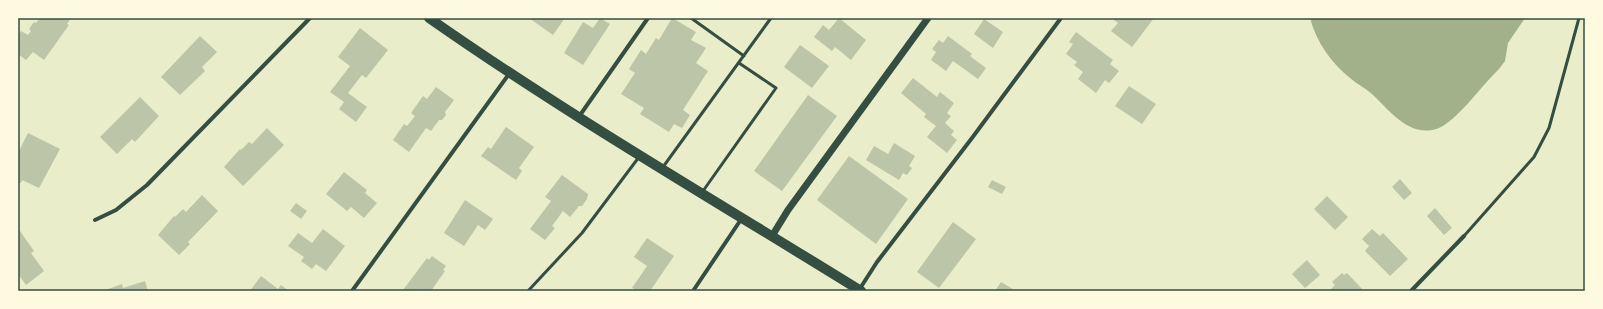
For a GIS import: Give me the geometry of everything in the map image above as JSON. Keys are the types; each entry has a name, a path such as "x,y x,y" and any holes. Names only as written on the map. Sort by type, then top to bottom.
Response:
{"main road":[{"path":"429,18 509,74 578,118 860,290"}],"street":[{"path":"95,220 122,206 147,185 310,18"},
{"path":"578,118 648,18"},
{"path":"772,236 788,210 928,18"},
{"path":"860,290 877,262 1061,18"},
{"path":"352,291 509,74"},
{"path":"693,291 743,218"},
{"path":"1411,291 1464,236"}],"lane":[{"path":"691,18 744,56"},
{"path":"662,168 771,18"},
{"path":"1464,236 1534,156 1549,128 1579,18"},
{"path":"702,193 776,88 739,63"},
{"path":"528,291 582,233 640,156"}],"shaded area":[{"path":"1310,18 1525,18 1508,43 1505,61 1456,116 1441,127 1430,130 1421,130 1411,127 1394,116 1372,94 1337,66 1320,43"}],"building":[{"path":"37,18 71,18 67,24 69,25 44,60 33,52 26,60 18,54 18,35 21,31 28,35 31,31 29,29 34,22 36,23 39,19"},
{"path":"529,18 565,18 553,35"},
{"path":"600,18 610,24 583,65 564,53 583,22 593,28"},
{"path":"672,18 696,32 691,40 706,48 696,63 708,71 683,110 690,115 682,128 674,124 669,132 640,114 644,108 621,94 635,73 629,69 641,50 646,54 656,38 659,40"},
{"path":"839,18 866,40 851,60 835,47 832,51 814,37 823,25 829,30"},
{"path":"1111,18 1154,18 1132,47 1111,31 1118,23"},
{"path":"984,19 1003,32 993,48 974,34"},
{"path":"360,28 388,50 366,78 362,75 348,93 367,107 356,122 339,109 344,102 330,92 350,66 338,57"},
{"path":"1076,32 1113,60 1110,64 1119,71 1109,83 1105,80 1096,93 1078,79 1083,72 1074,65 1077,62 1066,54 1073,44 1069,42"},
{"path":"200,36 217,52 202,67 205,71 180,95 161,77"},
{"path":"948,36 972,54 970,56 986,68 978,79 953,61 946,71 931,60 936,52 932,49 939,40 943,43"},
{"path":"800,45 829,66 812,88 784,67"},
{"path":"913,78 937,97 940,92 954,103 947,113 951,116 945,123 954,131 951,135 957,140 947,153 927,137 936,126 924,117 926,114 901,93"},
{"path":"1129,86 1156,104 1142,124 1115,106"},
{"path":"436,87 454,100 445,112 446,115 442,120 439,120 431,131 426,128 409,152 393,140 404,124 407,126 415,116 411,113 423,96 427,99"},
{"path":"808,95 837,116 782,191 754,171"},
{"path":"140,97 159,116 135,142 132,139 117,154 100,137"},
{"path":"506,127 534,147 519,168 522,171 516,180 481,156 488,147 491,149"},
{"path":"267,128 284,145 243,186 224,167 240,149 241,150 249,142 252,144"},
{"path":"28,133 60,149 39,188 22,180 21,183 18,182 18,153"},
{"path":"894,143 915,156 909,166 912,168 907,175 903,173 899,180 866,160 874,146 888,154"},
{"path":"849,156 908,199 876,244 817,200"},
{"path":"344,172 367,190 365,193 377,203 364,218 351,207 347,211 326,194"},
{"path":"562,175 588,194 587,199 570,217 563,211 552,226 555,228 545,240 530,229 551,201 545,197"},
{"path":"1400,179 1412,193 1404,200 1392,187"},
{"path":"992,180 1006,187 1002,194 988,187"},
{"path":"202,195 218,211 188,242 190,244 179,255 158,235 174,216 175,217 183,209 186,212"},
{"path":"1327,196 1348,217 1335,230 1314,209"},
{"path":"465,200 493,219 485,230 478,225 464,246 444,233"},
{"path":"296,203 307,211 301,219 290,211"},
{"path":"1435,208 1452,228 1444,235 1427,216"},
{"path":"953,222 976,239 939,288 917,272"},
{"path":"323,229 345,246 326,271 316,264 312,269 301,261 304,257 288,246 298,233 312,243"},
{"path":"1372,229 1380,236 1383,233 1408,259 1390,276 1365,251 1369,246 1362,239"},
{"path":"20,231 34,251 31,253 44,271 26,285 18,274 18,232"},
{"path":"647,238 674,256 650,291 637,291 632,288 647,266 634,257"},
{"path":"432,256 446,266 443,270 445,271 431,291 425,291 422,289 420,291 403,290 427,258 429,260"},
{"path":"1307,260 1320,275 1305,288 1292,274"},
{"path":"1342,273 1344,275 1347,273 1364,291 1329,291 1335,285 1332,282"},
{"path":"261,276 278,289 281,285 289,291 250,291"},
{"path":"145,281 148,291 103,291 122,284 123,288"},
{"path":"1001,282 1016,291 995,291"}]}
